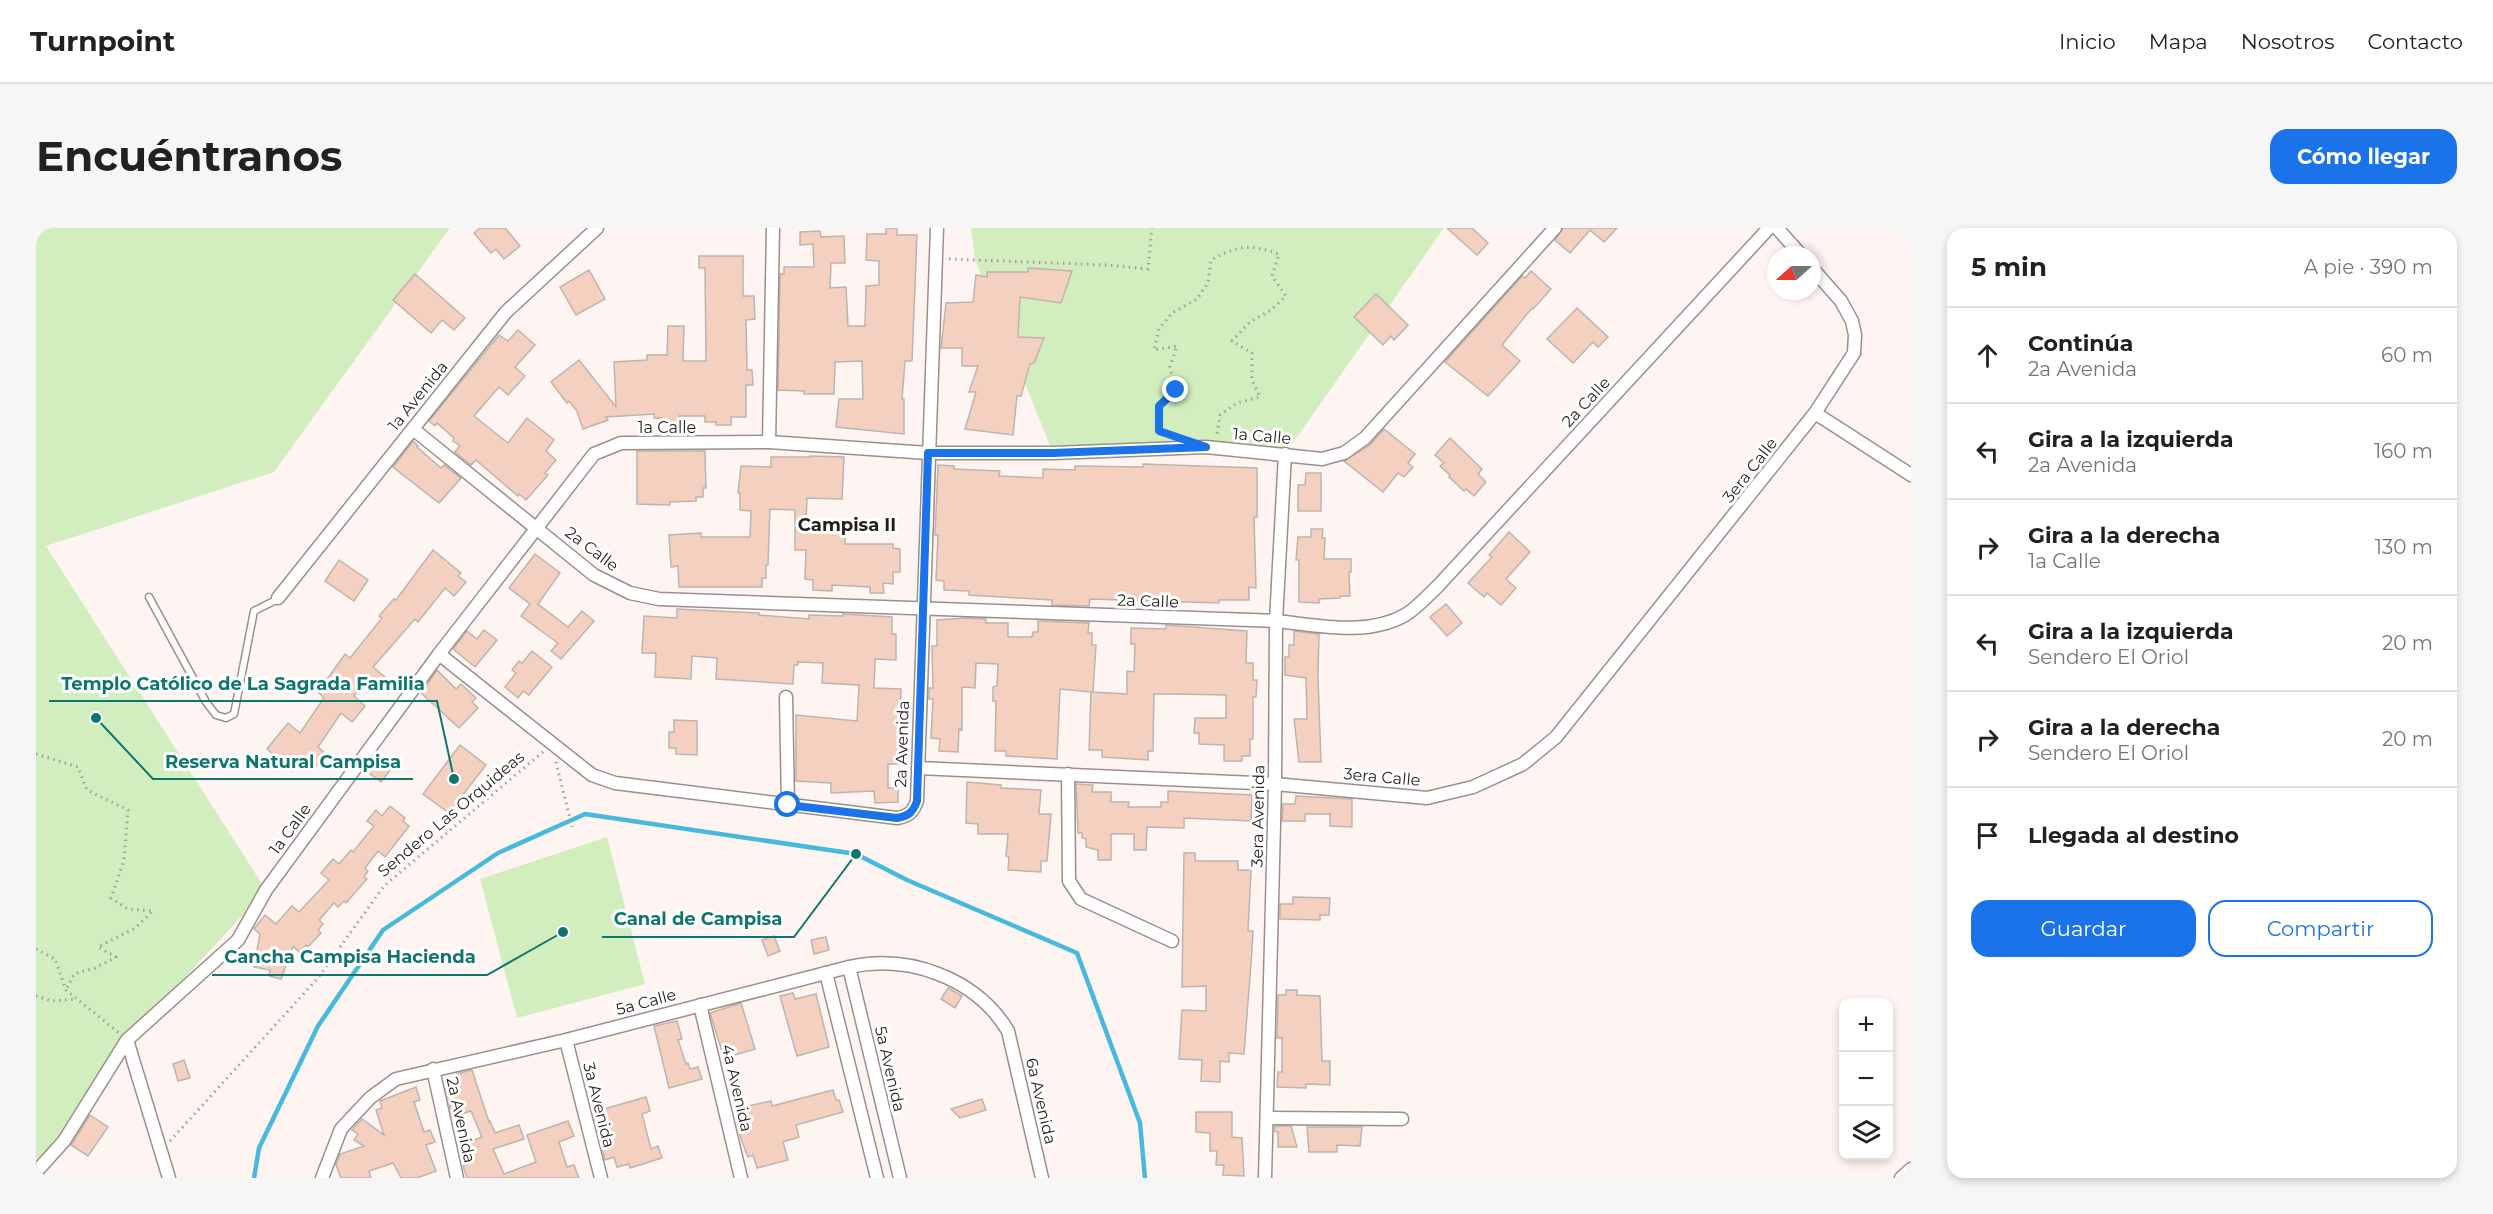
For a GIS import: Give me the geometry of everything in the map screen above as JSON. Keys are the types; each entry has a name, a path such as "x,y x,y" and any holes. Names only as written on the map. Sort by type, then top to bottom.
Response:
{"street":[{"name":"1a Avenida","path":"278,598 506,312 597,228"},
{"path":"769,442 773,228"},
{"name":"2a Avenida","path":"439,654 551,745 592,775 615,783 897,818 905,817 913,811 917,801 937,228"},
{"name":"1a Calle","path":"36,1172 64,1141 127,1040 238,940 266,890 439,654 594,454 621,443 769,442 928,453 1053,453 1215,448 1322,459 1344,453 1365,438 1555,228"},
{"name":"2a Calle","path":"413,429 594,575 630,593 659,599 1276,621 1360,628 1389,623 1408,614 1437,587 1768,228"},
{"path":"1777,228 1793,246"},
{"name":"3era Calle","path":"918,768 1275,784 1427,798 1473,787 1523,764 1556,737 1815,413 1854,353 1855,335 1852,321 1841,301 1821,278"},
{"path":"1815,413 1911,475"},
{"name":"3era Avenida","path":"1265,1178 1275,784 1276,621 1285,454"},
{"path":"786,696 788,805"},
{"path":"1068,774 1069,880 1073,890 1081,899 1172,941"},
{"name":"5a Calle","path":"322,1178 341,1129 370,1098 396,1079 566,1040 849,967 869,963 897,963 933,970 982,999 999,1016 1008,1032"},
{"name":"5a Avenida","path":"849,967 900,1178"},
{"path":"826,973 877,1178"},
{"name":"4a Avenida","path":"700,1005 741,1178"},
{"name":"6a Avenida","path":"1008,1032 1042,1178"},
{"path":"127,1040 169,1178"},
{"name":"3a Avenida","path":"566,1040 601,1178"},
{"name":"2a Avenida","path":"433,1069 457,1178"},
{"path":"1268,1118 1402,1119"},
{"path":"867,1136 888,1130"},
{"path":"1901,1178 1911,1169"}],"lane":[{"path":"149,597 206,702 216,715 226,718 234,714 254,611 278,598"}],"path":[{"path":"935,259 1107,265 1148,270 1152,228"},
{"path":"1178,436 1159,431 1159,406 1176,390 1170,366 1177,346 1154,350 1159,328 1172,313 1197,298 1208,283 1211,260 1231,249 1256,246 1278,254 1272,276 1286,296 1271,310 1250,322 1232,341 1252,353 1252,380 1260,397 1237,403 1221,415 1215,448"},
{"name":"Sendero Las Orquideas","path":"160,1151 317,978 384,886 551,745"},
{"path":"36,754 78,767 87,790 128,810 124,860 111,898 128,909 153,912 135,928 98,947 116,957 95,968 74,974 66,990"},
{"path":"555,761 573,827"},
{"path":"36,949 55,959 66,990 127,1040"},
{"path":"36,996 52,1001 78,999"}],"green space":[{"path":"36,228 450,228 274,472 46,546 266,890 127,1040 36,1172"},
{"path":"971,228 1444,228 1285,454 1053,453 975,260"},
{"path":"607,837 645,984 517,1018 480,879"}],"building":[{"path":"480,228 505,228 520,246 504,259 496,249 491,253 474,233"},
{"path":"886,228 897,228 897,235 917,235 912,361 905,361 902,399 904,399 904,434 836,427 839,399 863,399 862,361 835,362 834,394 804,394 804,391 778,390 780,274 784,274 784,267 814,267 813,244 800,245 800,232 820,231 821,237 844,236 845,263 831,263 830,288 846,287 848,326 865,326 866,286 879,285 879,261 866,260 867,234 886,234"},
{"path":"1447,228 1472,228 1488,243 1477,255"},
{"path":"1563,228 1617,228 1604,242 1590,230 1570,253 1555,240"},
{"path":"699,256 743,256 743,296 754,296 755,319 746,320 747,370 752,370 753,385 746,385 746,417 731,417 731,425 716,425 716,422 705,422 705,416 679,416 679,424 662,424 662,418 654,418 654,414 606,417 608,420 583,429 577,411 569,401 567,403 551,382 579,360 616,407 614,362 647,360 647,355 667,355 668,326 684,326 683,361 706,361 705,268 699,268"},
{"path":"1028,268 1072,271 1061,303 1020,297 1018,337 1044,338 1034,363 1030,364 1021,396 1017,396 1013,435 965,429 976,392 969,392 978,366 962,366 962,348 941,348 946,303 973,302 976,275 987,277 987,272 1028,272"},
{"path":"589,270 605,299 576,315 560,287"},
{"path":"1531,271 1551,289 1502,345 1520,361 1488,396 1445,362 1522,276 1525,278"},
{"path":"415,274 465,318 454,330 442,320 431,333 393,300"},
{"path":"1376,294 1408,325 1394,340 1391,336 1383,345 1354,317"},
{"path":"1577,308 1608,337 1598,347 1593,342 1573,363 1547,339"},
{"path":"518,330 535,345 515,367 525,376 508,395 499,387 474,416 508,443 527,418 554,440 546,451 556,460 545,473 548,475 526,500 519,494 518,496 476,460 471,465 455,452 460,446 453,441 454,438 437,423 435,426 429,421 499,335 508,341"},
{"path":"1384,429 1415,454 1408,463 1413,467 1404,477 1398,473 1383,492 1344,461 1370,445"},
{"path":"1450,438 1482,469 1478,474 1486,482 1474,496 1466,489 1464,491 1449,477 1450,475 1440,466 1444,463 1435,455"},
{"path":"413,441 441,468 444,465 461,478 439,503 393,467"},
{"path":"637,451 705,451 706,488 703,488 703,497 696,497 696,501 670,502 670,505 637,504"},
{"path":"771,457 844,457 842,499 807,498 806,523 846,522 845,544 893,544 893,548 900,549 900,572 893,572 893,584 883,583 884,593 870,593 870,587 832,585 832,591 813,590 813,580 805,579 806,550 795,550 795,510 770,509 768,565 766,565 766,578 762,578 762,587 679,587 678,566 671,567 669,535 701,533 701,537 750,537 751,511 740,510 740,493 738,493 741,466 771,467"},
{"path":"1143,464 1257,468 1257,517 1254,517 1256,588 1249,587 1249,600 1219,600 1219,603 1090,599 1089,606 1052,605 1052,600 969,595 969,591 944,590 944,581 936,580 938,465 954,466 954,469 1000,471 999,476 1043,478 1043,469 1075,470 1075,466 1143,467"},
{"path":"1306,473 1321,473 1321,511 1298,511 1298,485 1305,485"},
{"path":"1311,529 1323,529 1324,559 1351,559 1350,596 1319,599 1319,603 1299,602 1299,560 1296,560 1298,537 1311,537"},
{"path":"1509,532 1530,552 1506,579 1516,588 1501,605 1487,593 1484,597 1468,583 1492,557 1489,555"},
{"path":"433,550 461,573 458,576 466,582 454,596 445,588 418,622 415,619 373,667 385,677 377,686 367,678 354,696 365,706 352,722 341,713 318,747 326,754 316,766 304,756 293,771 267,749 288,723 300,733 324,698 318,692 345,654 350,658 382,618 379,616 394,599 396,600"},
{"path":"535,554 560,573 538,604 568,627 582,611 594,621 561,659 551,651 558,643 521,616 530,604 509,588"},
{"path":"339,560 368,580 354,601 325,581"},
{"path":"1446,604 1462,623 1447,636 1430,617"},
{"path":"677,609 759,613 759,615 809,619 809,615 843,616 843,614 892,617 892,634 896,634 896,660 875,659 874,688 901,689 899,764 888,764 888,788 898,788 898,802 875,803 874,791 831,793 831,783 796,781 796,715 857,721 859,685 822,683 823,663 798,662 798,665 794,665 793,684 716,679 717,658 692,656 691,679 655,677 656,653 642,653 644,616 677,618"},
{"path":"986,619 986,623 1008,623 1008,637 1032,637 1033,632 1038,632 1038,621 1089,623 1088,633 1092,633 1092,645 1096,645 1093,692 1127,694 1127,671 1134,672 1135,644 1131,644 1131,628 1166,629 1166,625 1247,631 1246,663 1253,663 1253,680 1257,680 1256,697 1253,697 1253,739 1250,739 1250,756 1242,756 1242,761 1224,761 1224,745 1199,744 1199,733 1194,733 1195,718 1226,718 1226,695 1154,694 1153,751 1148,751 1148,760 1102,757 1102,750 1089,750 1091,692 1060,689 1057,759 1006,756 1006,751 995,751 996,701 993,701 993,687 997,686 998,664 976,663 975,688 962,687 962,730 959,729 958,752 939,751 940,739 931,738 933,699 929,699 929,688 933,688 932,646 937,646 937,620"},
{"path":"484,630 497,640 475,667 453,649 467,631 477,639"},
{"path":"1294,631 1319,634 1321,762 1299,762 1294,719 1307,719 1306,678 1285,675 1285,657 1289,657 1289,645 1294,645"},
{"path":"532,651 552,667 529,695 523,691 518,698 505,687 516,673 512,670 519,661 522,663"},
{"path":"437,670 456,689 461,684 476,698 472,702 478,708 459,728 421,693"},
{"path":"674,720 697,721 697,755 676,754 676,748 669,748 669,732 674,732"},
{"path":"460,745 486,765 449,813 423,794"},
{"path":"377,753 394,765 381,782 365,770"},
{"path":"967,782 1001,785 1001,788 1041,790 1039,814 1051,814 1047,861 1041,861 1041,872 1008,870 1009,857 1006,856 1008,834 978,834 978,824 966,823"},
{"path":"1076,784 1093,785 1092,792 1111,792 1111,802 1129,802 1128,807 1161,807 1161,802 1168,802 1168,791 1252,795 1251,821 1184,818 1184,828 1147,827 1146,850 1134,850 1134,834 1111,834 1111,860 1098,860 1098,850 1086,847 1086,839 1082,838 1082,833 1078,833"},
{"path":"1296,796 1352,799 1352,827 1330,826 1330,814 1305,814 1305,821 1282,821 1283,804 1295,804"},
{"path":"390,806 405,818 403,821 409,826 385,857 378,851 365,868 368,871 364,877 367,879 346,903 344,901 338,907 334,903 319,920 323,924 318,930 321,933 308,947 306,945 299,952 293,946 281,979 269,976 270,970 254,967 260,934 254,929 265,915 276,924 292,906 299,912 329,880 321,873 333,859 339,864 351,850 353,852 374,826 367,821 376,810 382,816"},
{"path":"1184,853 1195,853 1195,861 1238,861 1238,870 1251,870 1248,931 1253,931 1244,1054 1229,1053 1229,1062 1220,1061 1220,1082 1201,1081 1202,1060 1179,1059 1182,1010 1206,1011 1206,986 1182,987"},
{"path":"1293,897 1330,898 1329,915 1320,915 1320,920 1280,919 1280,904 1293,904"},
{"path":"774,936 780,951 768,956 762,940"},
{"path":"826,937 829,950 814,954 811,940"},
{"path":"948,988 962,996 955,1008 941,999"},
{"path":"1286,990 1297,990 1297,995 1320,996 1322,1061 1330,1061 1330,1085 1306,1084 1306,1088 1277,1087 1278,1072 1282,1072 1282,1038 1277,1038 1278,995 1286,995"},
{"path":"793,993 795,999 816,994 829,1047 797,1056 780,996"},
{"path":"741,1003 755,1049 724,1058 710,1013"},
{"path":"677,1021 682,1039 678,1040 686,1064 688,1063 690,1069 698,1067 702,1079 669,1088 654,1026"},
{"path":"184,1060 190,1078 178,1081 173,1064"},
{"path":"472,1070 489,1122 495,1133 519,1125 524,1139 493,1149 504,1174 536,1162 527,1135 568,1121 574,1136 559,1142 567,1167 574,1165 579,1178 467,1178 463,1166 468,1164 463,1153 467,1151 464,1144 482,1137 471,1111 452,1117 446,1089 459,1084 456,1074"},
{"path":"416,1087 420,1100 414,1102 424,1132 430,1130 435,1142 426,1145 436,1171 417,1178 401,1178 393,1163 369,1171 371,1178 341,1178 336,1165 340,1154 364,1146 354,1140 358,1134 352,1130 362,1119 384,1135 376,1110 382,1108 380,1101"},
{"path":"833,1090 843,1112 796,1125 799,1137 783,1142 788,1160 757,1168 753,1155 748,1157 741,1139 737,1122 742,1121 739,1108 771,1101 772,1106"},
{"path":"646,1097 650,1111 642,1114 651,1149 658,1146 662,1158 630,1168 629,1164 617,1167 614,1157 605,1160 593,1112"},
{"path":"982,1099 986,1110 960,1118 951,1109"},
{"path":"1196,1112 1232,1112 1232,1137 1242,1138 1244,1176 1223,1175 1224,1165 1216,1165 1217,1151 1210,1151 1210,1133 1196,1132"},
{"path":"90,1115 108,1127 88,1156 71,1145"},
{"path":"1275,1126 1291,1126 1297,1147 1278,1147 1278,1132 1274,1131"},
{"path":"1307,1127 1362,1127 1360,1146 1337,1145 1337,1152 1309,1152"}],"waterway":[{"path":"254,1178 259,1148 318,1026 383,930 498,853 585,814 856,854 907,880 1077,953 1140,1123 1145,1178"}],"place":[{"name":"Reserva Natural Campisa","path":"96,718"},
{"name":"Templo Católico de La Sagrada Familia","path":"454,779"},
{"name":"Canal de Campisa","path":"856,854"},
{"name":"Cancha Campisa Hacienda","path":"563,932"}],"district":[{"name":"Campisa II","path":"847,525"}],"route":[{"path":"788,805 897,818 905,817 913,811 917,801 928,453 1053,453 1206,447 1159,431 1159,406 1176,390"}]}
